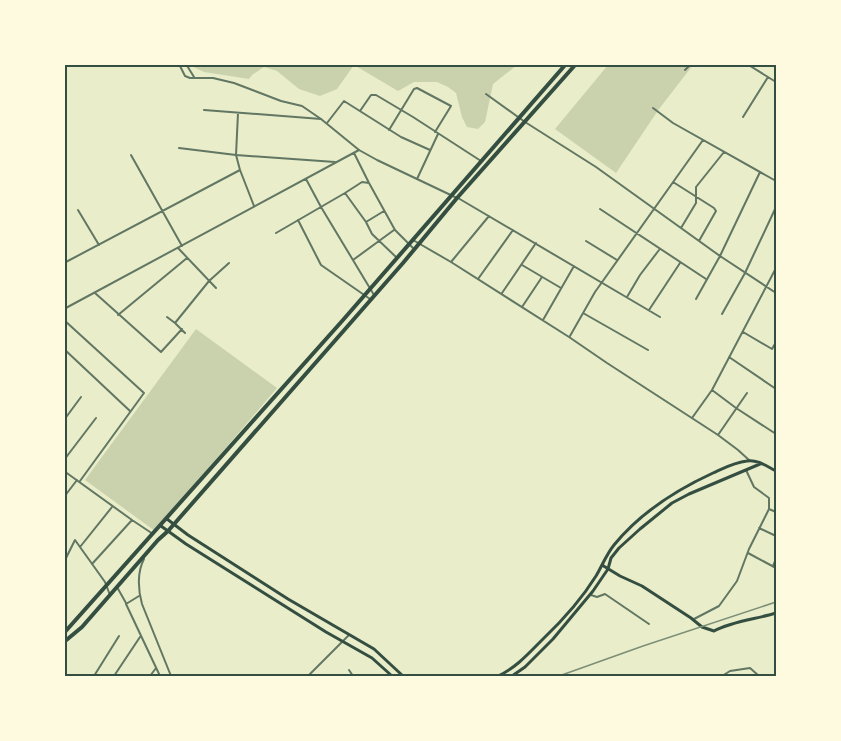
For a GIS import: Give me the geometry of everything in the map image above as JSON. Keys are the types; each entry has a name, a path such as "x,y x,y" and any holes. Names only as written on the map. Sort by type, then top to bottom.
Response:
{"highway":[{"path":"64,633 161,526 566,64"},
{"path":"64,642 82,627 168,531 576,64"}],"main road":[{"path":"498,676 526,657 570,613 595,577 606,555 623,535 674,493 732,464 749,460 777,471"},
{"path":"512,676 525,667 553,639 590,595 608,569 611,558 639,529 672,503 761,464"},
{"path":"167,519 288,599 374,649 403,676"},
{"path":"161,526 283,605 372,658 392,676"},
{"path":"601,565 642,586 702,627 714,631 723,626 777,613"}],"street":[{"path":"179,64 185,76 213,78 234,83 281,101 302,106 327,123 359,150 457,198 660,316"},
{"path":"186,64 194,77"},
{"path":"685,70 691,64"},
{"path":"747,64 777,82"},
{"path":"743,117 768,77"},
{"path":"389,130 414,89 417,88 451,105 417,179"},
{"path":"360,111 374,94 480,161"},
{"path":"486,94 596,167 699,242 777,293"},
{"path":"327,123 344,102 401,137 430,150"},
{"path":"653,108 673,123 777,182"},
{"path":"204,110 321,119"},
{"path":"238,113 236,155 254,207"},
{"path":"569,337 602,282 703,140"},
{"path":"179,148 236,155 337,162"},
{"path":"64,309 359,150"},
{"path":"681,229 696,203 696,187 724,152"},
{"path":"354,153 395,229 411,242 414,249"},
{"path":"131,155 182,246"},
{"path":"64,263 240,170"},
{"path":"696,299 720,256 760,172"},
{"path":"298,220 321,265 364,295 372,297 370,289 306,179"},
{"path":"276,233 362,182 369,183"},
{"path":"673,182 716,211 699,242"},
{"path":"345,193 372,234 397,258"},
{"path":"722,314 777,207"},
{"path":"600,209 706,279"},
{"path":"78,210 99,245"},
{"path":"366,222 384,211"},
{"path":"451,262 489,216"},
{"path":"352,260 395,229"},
{"path":"478,280 513,231"},
{"path":"586,241 617,260"},
{"path":"411,242 418,243 451,262 543,320 692,418 749,460"},
{"path":"501,294 536,243"},
{"path":"178,249 216,288"},
{"path":"627,297 659,249"},
{"path":"118,315 187,258"},
{"path":"176,323 209,281 229,263"},
{"path":"649,310 680,263"},
{"path":"521,264 561,288"},
{"path":"543,320 574,266"},
{"path":"692,418 712,390 777,268"},
{"path":"522,307 542,277"},
{"path":"95,293 161,352 182,329"},
{"path":"583,313 648,350"},
{"path":"167,316 185,333"},
{"path":"64,321 144,393 79,481 64,497"},
{"path":"743,332 777,351"},
{"path":"772,349 777,342"},
{"path":"64,348 130,411"},
{"path":"729,357 777,389"},
{"path":"712,390 776,433"},
{"path":"717,435 747,393"},
{"path":"64,420 81,397"},
{"path":"64,460 96,418"},
{"path":"693,620 718,606 737,581 769,508 769,498 754,487 746,470"},
{"path":"64,471 153,534"},
{"path":"80,546 113,506"},
{"path":"769,508 777,512"},
{"path":"92,564 132,520"},
{"path":"759,528 777,536"},
{"path":"64,562 75,540 110,595"},
{"path":"748,553 775,567 777,559"},
{"path":"147,554 142,563 139,596 171,676"},
{"path":"117,587 160,676"},
{"path":"590,595 597,597 605,594 649,624"},
{"path":"126,604 139,596"},
{"path":"308,676 349,635"},
{"path":"94,676 119,636"},
{"path":"114,676 140,637"},
{"path":"150,676 156,668"},
{"path":"722,676 730,671 750,668 759,676"},
{"path":"349,670 353,676"}],"green space":[{"path":"189,65 354,65 337,89 320,96 299,89 277,71 264,67 249,79 204,72"},
{"path":"354,65 517,65 493,84 485,122 478,129 467,127 456,93 448,87 437,82 414,82 398,91"},
{"path":"608,65 693,65 659,109 616,173 555,129"},
{"path":"196,329 277,388 155,531 85,480"}],"railway":[{"path":"559,676 776,602"}]}
